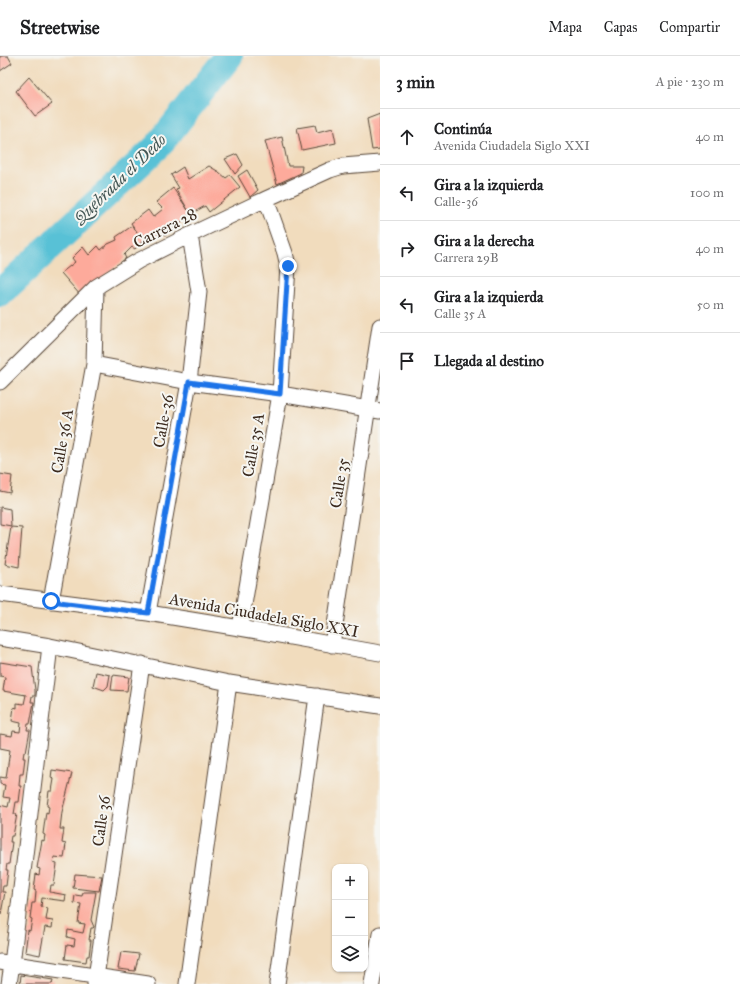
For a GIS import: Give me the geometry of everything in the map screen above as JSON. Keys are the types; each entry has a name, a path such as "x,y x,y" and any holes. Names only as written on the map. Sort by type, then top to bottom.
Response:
{"street":[{"name":"Carrera 28","path":"0,382 96,287 138,261 190,235 330,170 344,166 380,163"},
{"name":"Calle 35 A","path":"240,628 280,394 288,266 286,253 266,199"},
{"name":"Calle-36","path":"148,613 189,382 199,292 190,235"},
{"name":"Calle 36 A","path":"51,601 94,364 96,287"},
{"name":"Calle 35","path":"332,644 374,411 380,326"},
{"path":"94,364 189,382 280,394 374,411"},
{"name":"Avenida Ciudadela Siglo XXI","path":"0,594 148,613 380,653"},
{"path":"0,638 142,664 229,683 380,706"},
{"path":"9,984 6,963 50,646"},
{"name":"Calle 36","path":"96,980 142,664"},
{"path":"187,984 229,683"},
{"path":"277,984 317,696"},
{"path":"372,984 380,934"},
{"path":"6,963 96,980 148,984"}],"building":[{"path":"0,56 8,56 12,63 0,71"},
{"path":"29,77 52,104 35,116 16,91"},
{"path":"380,114 380,149 372,150 367,119"},
{"path":"315,125 317,132 333,128 336,143 302,150 297,128"},
{"path":"282,137 288,166 302,166 301,173 277,184 265,141"},
{"path":"237,154 243,165 235,174 225,159"},
{"path":"209,166 226,178 230,175 240,187 209,212 205,206 191,214 165,235 162,232 151,240 144,243 143,241 135,249 132,247 124,255 126,258 81,296 61,273 75,262 72,258 83,247 89,255 98,246 101,250 108,244 117,240 116,237 132,226 137,232 131,223 148,210 153,217 163,209 156,202 173,188 188,210 176,189 179,188 171,175 183,167 188,179"},
{"path":"247,170 258,190 250,197 238,176"},
{"path":"0,474 12,476 10,493 0,491"},
{"path":"0,507 10,509 11,526 0,524"},
{"path":"11,527 22,528 19,567 5,564"},
{"path":"0,662 32,667 35,690 35,696 32,696 31,702 34,702 30,724 28,724 27,730 30,730 26,752 24,752 23,758 25,758 23,774 20,774 19,786 21,786 19,802 16,802 14,814 17,814 13,836 11,836 10,842 12,842 9,864 7,864 6,870 8,870 6,886 3,886 2,892 5,892 1,914 0,805 8,807 10,798 3,797 5,785 0,784 0,777 6,778 10,750 0,748 0,734 12,736 13,731 20,732 21,723 12,721 14,707 17,708 17,703 24,704 26,695 3,691 5,677 0,676"},
{"path":"96,672 110,675 108,686 104,690 93,686"},
{"path":"113,675 129,677 127,691 111,690"},
{"path":"52,770 72,773 62,812 60,829 64,829 62,843 66,844 64,858 54,857 53,863 57,864 54,885 51,885 50,892 66,895 65,901 42,898 41,907 48,908 46,920 53,921 52,928 45,927 40,955 25,952 28,930 30,931 32,919 30,918 32,903 35,903 36,891 34,890 36,874 39,875 40,869 37,868 42,840 44,841 45,835 43,834 46,812 48,813 49,807 47,806 49,791 52,791 54,779 51,778"},
{"path":"75,874 102,876 99,891 73,888"},
{"path":"83,892 96,892 91,920 94,927 91,928 89,956 87,956 86,962 65,959 67,945 74,946 75,939 67,937 68,930 83,933 85,924 78,923 81,904 74,903 75,895 82,896"},
{"path":"121,952 139,954 135,971 118,969"},
{"path":"21,975 53,980 52,984 20,984"}],"waterway":[{"name":"Quebrada el Dedo","path":"0,293 158,146 229,56"}],"route":[{"path":"51,601 148,613 189,382 280,394 288,266"}]}
